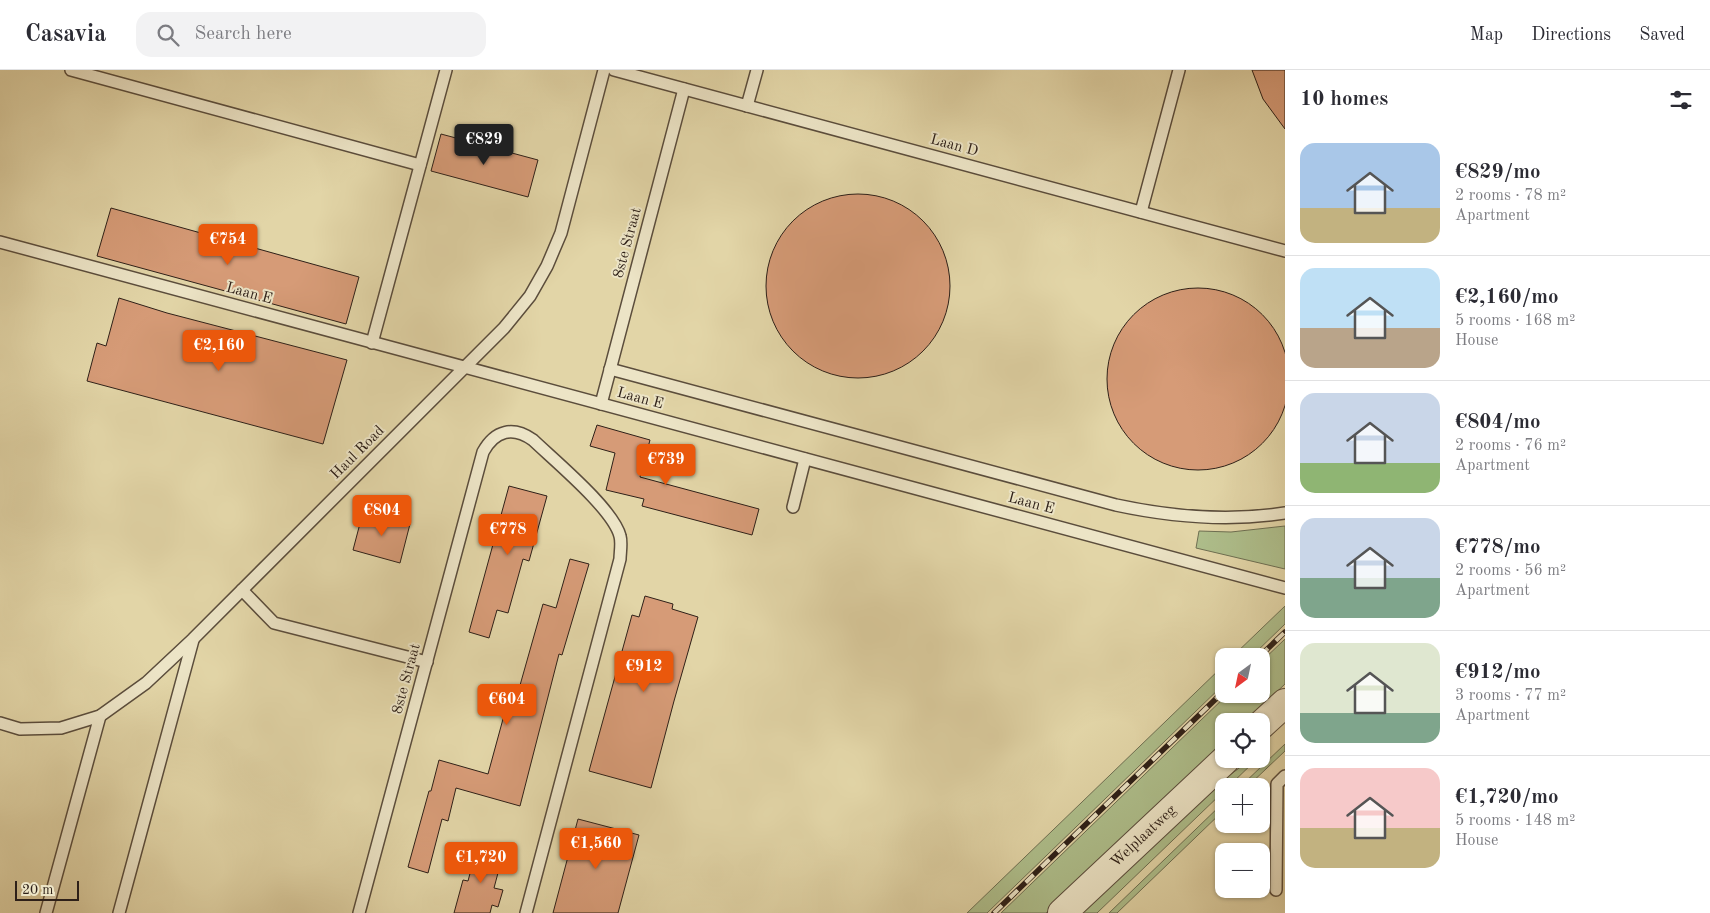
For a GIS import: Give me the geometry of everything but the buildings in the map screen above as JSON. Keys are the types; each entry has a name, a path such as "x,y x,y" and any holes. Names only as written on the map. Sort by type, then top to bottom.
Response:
{"street":[{"path":"1270,717 1285,703"},
{"name":"Welplaatweg","path":"1062,913 1216,768"}],"lane":[{"path":"71,70 420,164"},
{"path":"372,343 446,70"},
{"name":"Haul Road","path":"0,724 20,729 61,728 100,716 146,683 193,639 504,328 530,296 547,266 561,233 604,70"},
{"name":"Laan D","path":"614,70 1285,251"},
{"path":"747,106 756,70"},
{"path":"1141,212 1179,70"},
{"name":"8ste Straat","path":"601,404 684,89"},
{"name":"Laan E","path":"0,242 1285,588"},
{"path":"610,370 1116,505 1150,512 1214,518 1259,517 1285,513"},
{"name":"8ste Straat","path":"359,913 483,452 487,444 503,433 513,431 523,433 533,440 597,502 610,518 620,537 620,560 526,913"},
{"path":"793,507 806,459"},
{"path":"242,590 274,623 427,662"},
{"path":"119,913 193,639"},
{"path":"46,913 100,716"},
{"path":"1276,890 1277,784 1285,776"}],"green space":[{"path":"1285,526 1285,569 1196,548 1199,531 1231,532"},
{"path":"1285,606 1285,624 1260,648 1241,648"},
{"path":"1285,639 1285,684 1270,698 1270,653"},
{"path":"1215,674 1215,693 987,913 967,913"},
{"path":"1219,703 1265,703 1254,713 1215,713 1215,752 1046,913 1001,913"},
{"path":"1285,744 1285,751 1270,765 1270,758"},
{"path":"1239,768 1248,768 1237,778 1226,778"},
{"path":"1260,768 1267,768 1256,778 1249,778"},
{"path":"1215,786 1215,800 1097,913 1081,913 1189,806"},
{"path":"1215,811 1215,819 1117,913 1109,913"}],"railway":[{"path":"1268,648 1285,632"},
{"path":"994,913 1215,700"}]}
